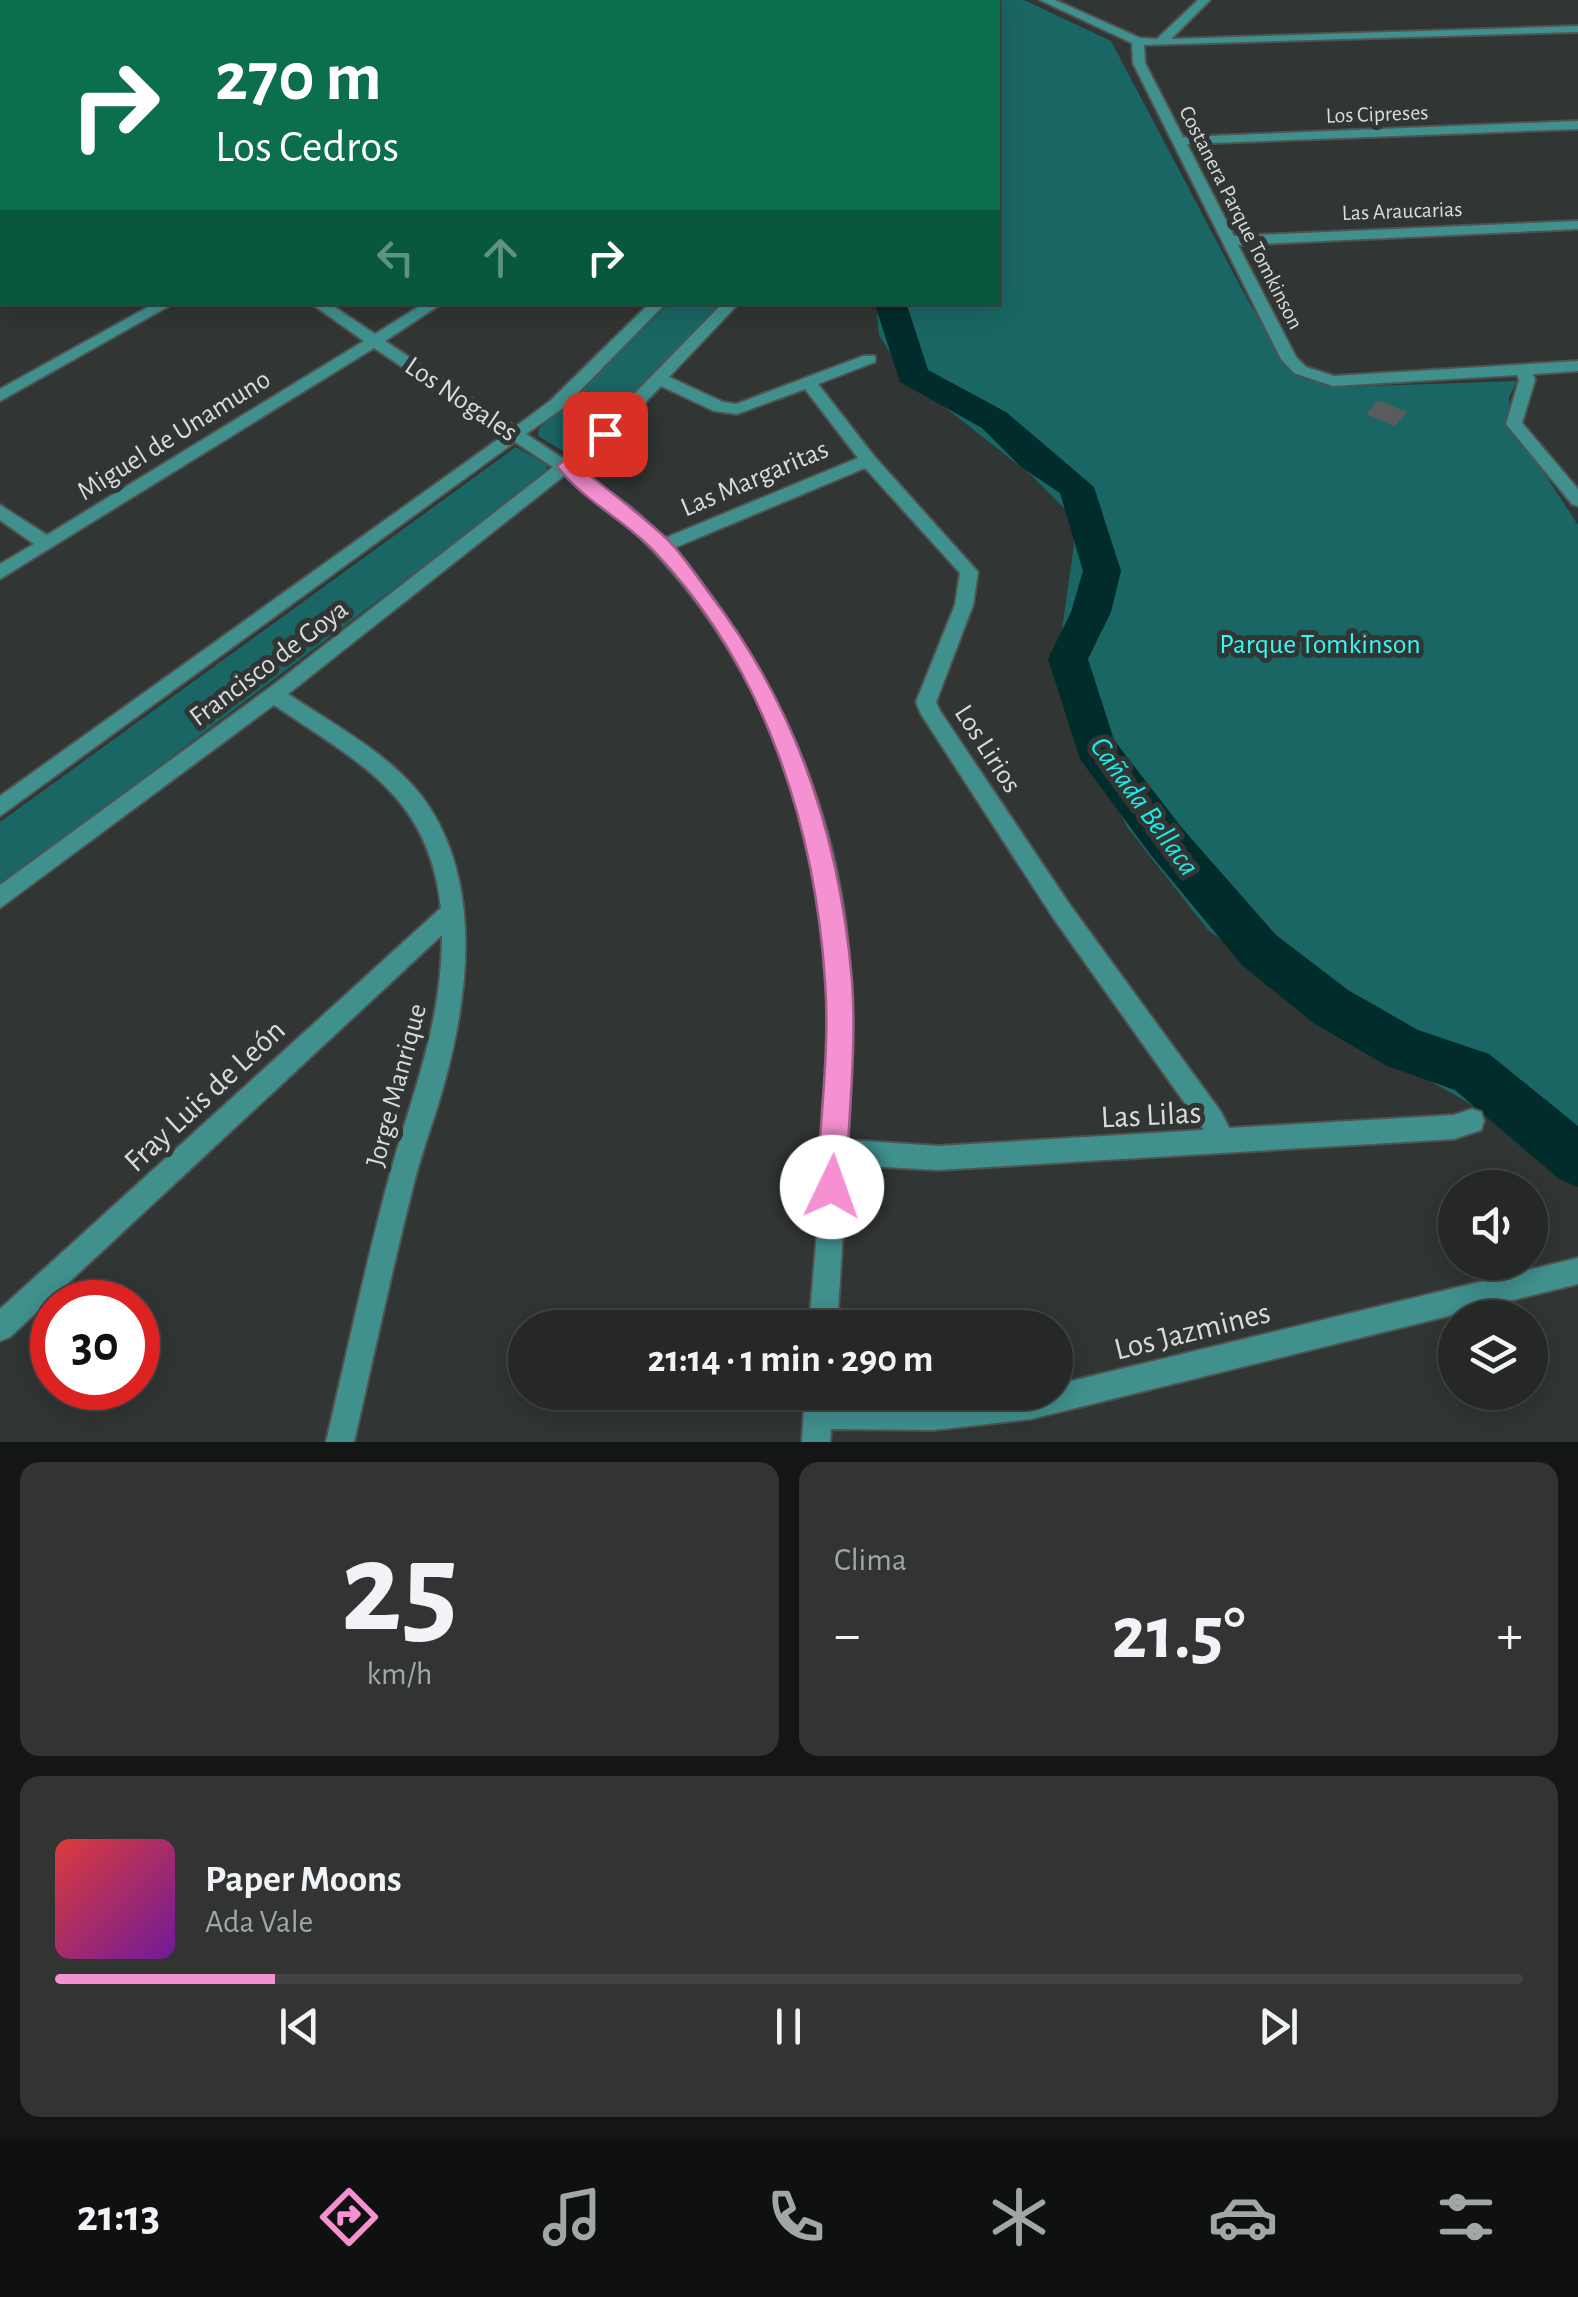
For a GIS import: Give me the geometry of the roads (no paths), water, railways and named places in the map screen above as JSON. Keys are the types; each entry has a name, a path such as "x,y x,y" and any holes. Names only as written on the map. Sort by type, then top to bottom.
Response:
{"street":[{"path":"1046,0 1138,41 1160,44 1578,30"},
{"path":"1160,44 1204,0"},
{"name":"Costanera Parque Tomkinson","path":"1138,41 1139,63 1289,360 1315,377 1333,381 1578,366"},
{"name":"Los Cipreses","path":"1177,142 1578,125"},
{"name":"Las Araucarias","path":"1227,240 1578,225"},
{"path":"0,396 164,305"},
{"name":"Los Nogales","path":"321,305 566,466 662,546 720,621 758,682 791,755 810,812 827,877 839,985 824,1310"},
{"name":"Miguel de Unamuno","path":"0,573 432,305"},
{"name":"Francisco de Goya","path":"0,806 556,405 657,305"},
{"name":"Francisco de Goya","path":"0,898 273,694 566,466 605,434 730,305"},
{"path":"658,379 729,409 869,359"},
{"path":"1523,369 1526,380 1514,424 1578,500"},
{"name":"Los Lirios","path":"809,383 868,460 969,572 964,605 926,702 930,714 1043,884 1212,1120 1222,1142"},
{"name":"Las Margaritas","path":"662,546 868,460"},
{"path":"0,511 47,544"},
{"name":"Jorge Manrique","path":"273,694 352,749 410,801 432,831 452,912 453,978 435,1073 402,1176 340,1442"},
{"name":"Fray Luis de León","path":"0,1327 452,912"},
{"name":"Las Lilas","path":"834,1152 938,1158 1454,1126 1472,1121"},
{"name":"Los Jazmines","path":"818,1416 934,1416 1031,1405 1578,1271"}],"waterway":[{"name":"Cañada Bellaca","path":"891,305 912,375 994,420 1034,459 1076,487 1102,571 1091,612 1068,659 1095,747 1166,841 1259,950 1330,1006 1405,1049 1471,1071 1578,1160"}],"park label":[{"name":"Parque Tomkinson","path":"1320,643"}]}
